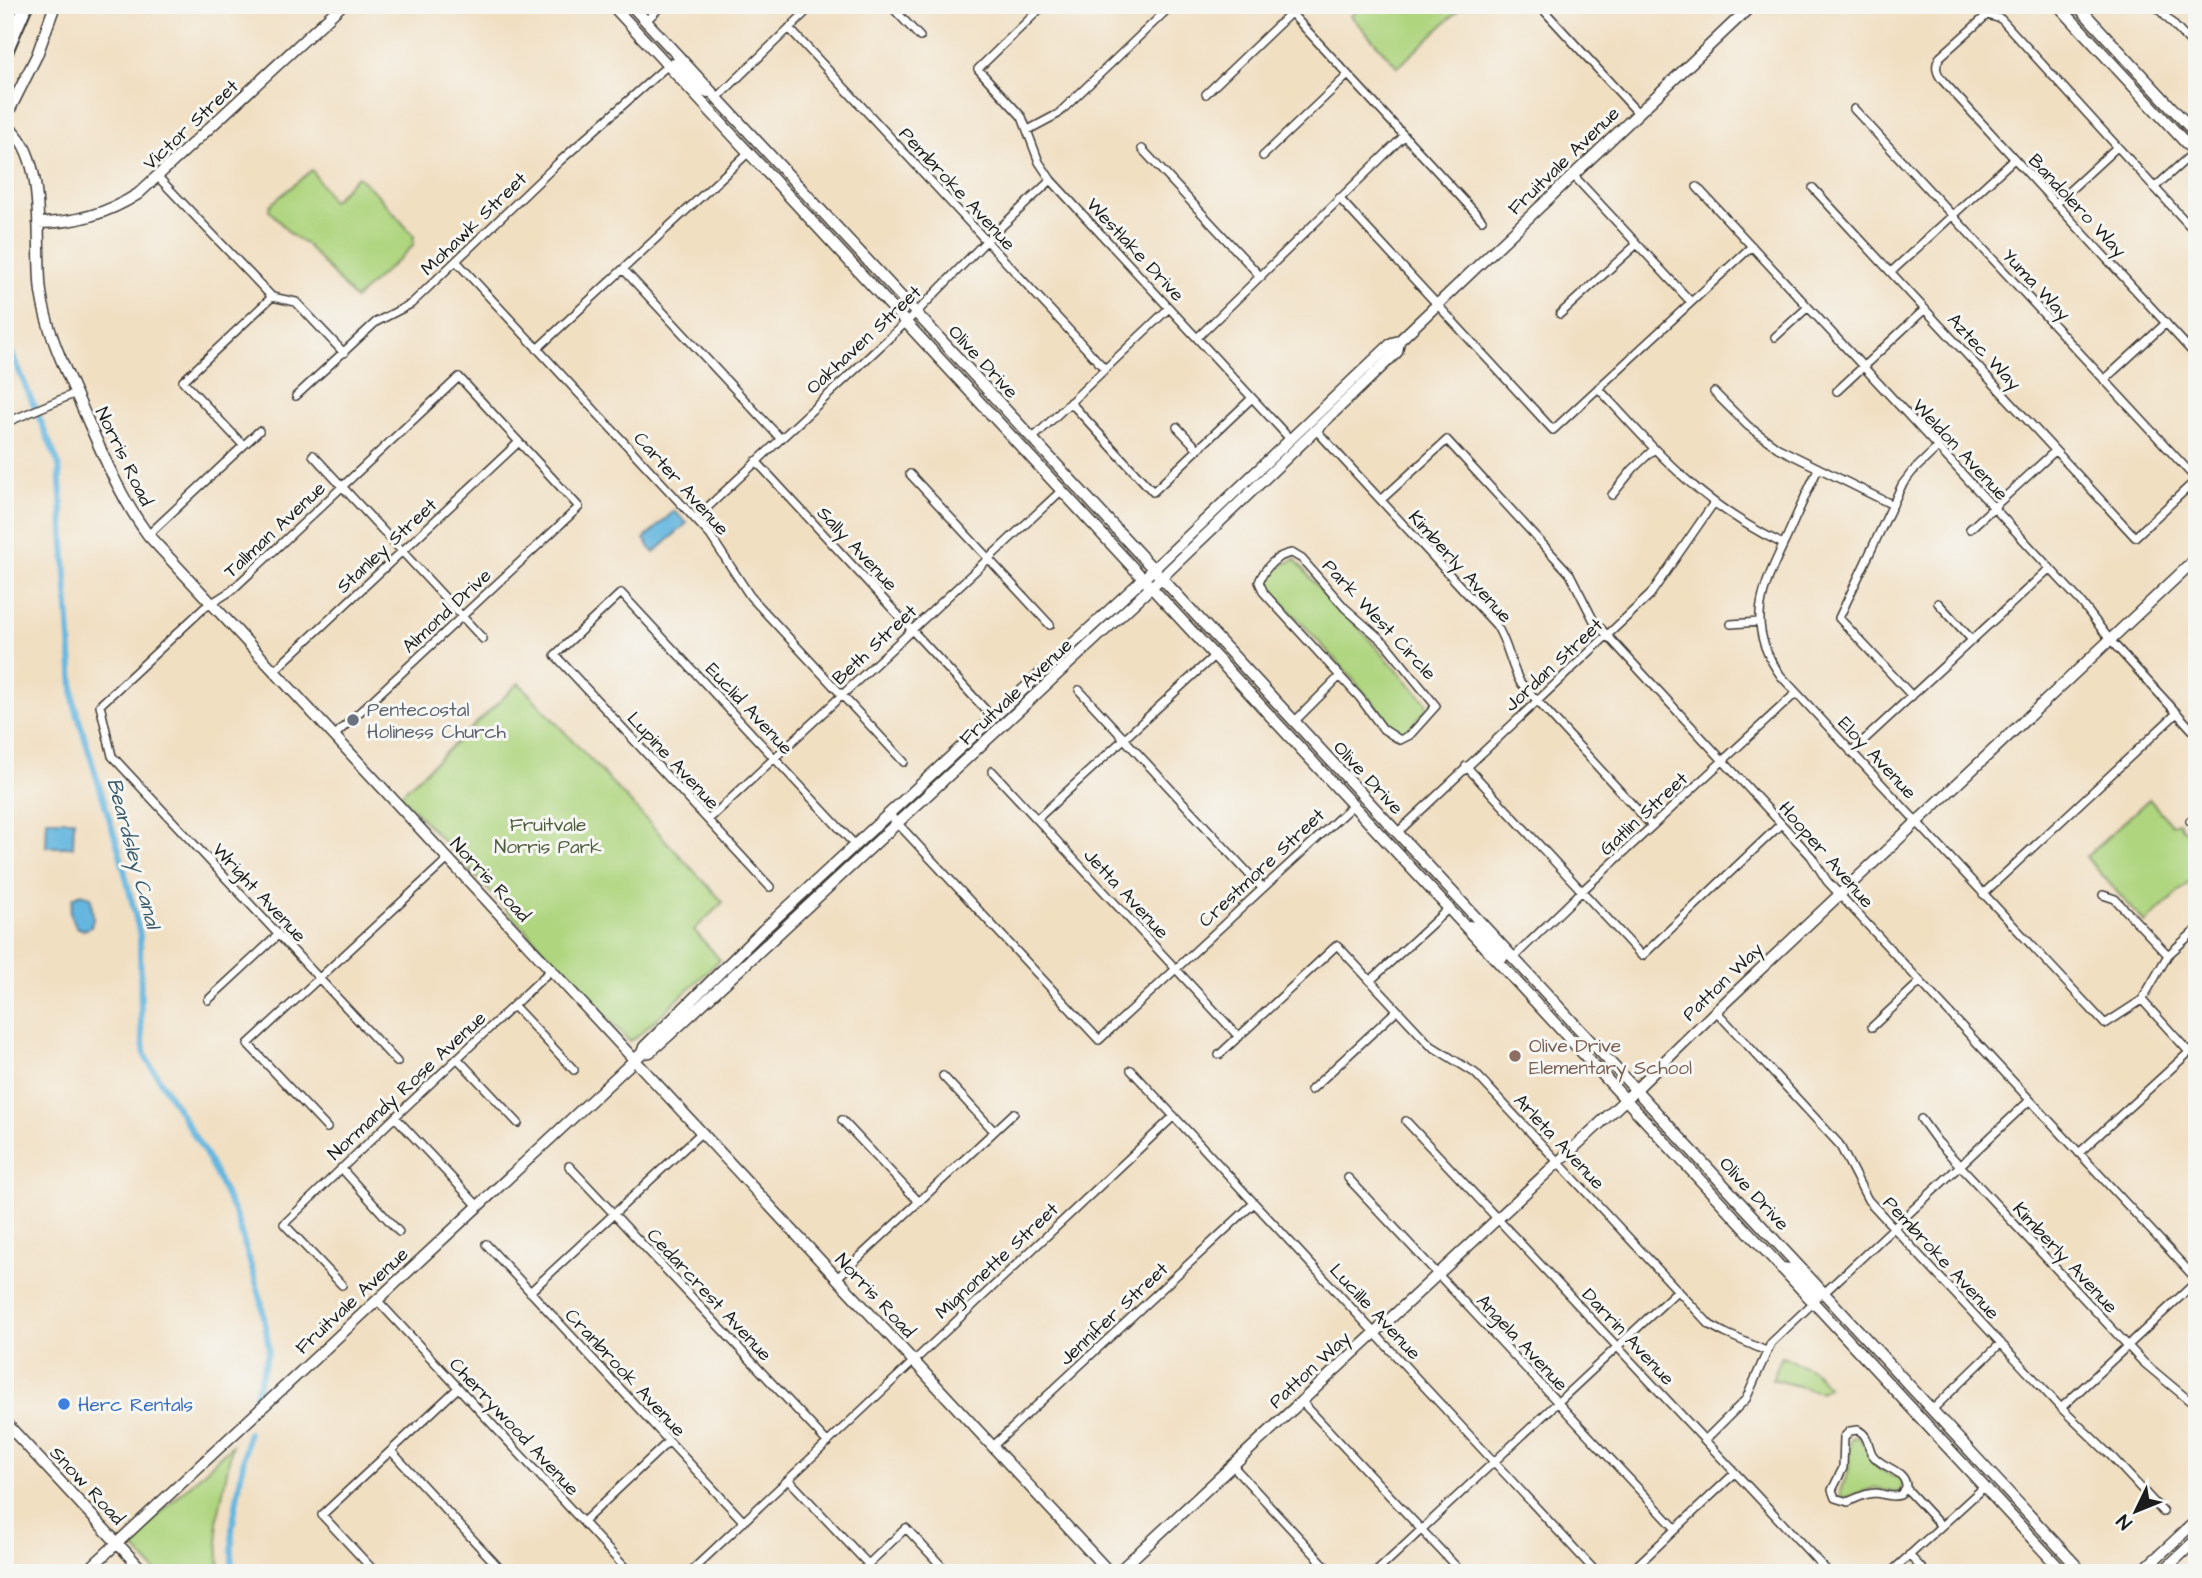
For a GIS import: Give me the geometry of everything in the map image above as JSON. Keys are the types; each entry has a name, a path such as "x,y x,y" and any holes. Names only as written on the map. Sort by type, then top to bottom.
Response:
{"highway":[{"path":"5,54 26,5"}],"main road":[{"path":"5,119 37,55 55,5"},
{"name":"Victor Street","path":"38,223 55,223 99,214 127,201 159,177 342,5"},
{"name":"Olive Drive","path":"611,5 2064,1573"},
{"name":"Olive Drive","path":"631,5 2083,1573"},
{"name":"Fruitvale Avenue","path":"85,1573 638,1056 644,1046 855,845 994,719 1392,343 1399,341 1752,5"},
{"path":"2057,5 2150,106 2196,150"},
{"path":"2077,5 2197,135"},
{"path":"667,66 674,64 698,88 714,96"},
{"name":"Norris Road","path":"5,125 19,136 36,193 39,276 45,313 55,345 116,484 148,535 551,970 638,1056 702,1132 1110,1573"},
{"name":"Fruitvale Avenue","path":"638,1056 650,1052 750,961 1150,589 1397,352 1399,341"},
{"path":"1316,430 1317,423 1331,400"},
{"name":"Patton Way","path":"1117,1573 1625,1100 1839,894 2197,558"},
{"path":"1254,697 1285,721 1294,722"},
{"path":"1353,805 1359,806 1397,833"},
{"path":"1464,926 1474,927 1506,959 1513,958"},
{"path":"741,952 750,961"},
{"path":"1781,1268 1792,1269 1814,1293 1824,1293"},
{"path":"1814,1303 1822,1303 1859,1331"},
{"path":"1886,1381 1922,1409 1932,1410"},
{"name":"Snow Road","path":"5,1422 145,1573"},
{"path":"1984,1487 1992,1487 2026,1511"},
{"path":"2140,1573 2197,1520"},
{"path":"2161,1573 2197,1539"}],"street":[{"path":"646,21 662,5"},
{"path":"714,96 813,5"},
{"path":"890,5 920,37"},
{"path":"1028,130 1058,114 1172,5"},
{"path":"1206,94 1299,5"},
{"path":"1539,5 1638,113"},
{"path":"1545,12 1553,5"},
{"path":"2155,5 2197,50"},
{"name":"Westlake Drive","path":"1041,6 978,69 1015,108 1028,130 1039,162 1051,180 1290,439"},
{"path":"1291,13 1482,220"},
{"name":"Bandolero Way","path":"2117,147 2001,19 1987,16 1940,57 1937,63 1937,74 2197,357"},
{"name":"Pembroke Avenue","path":"789,28 1104,369"},
{"name":"Mohawk Street","path":"296,396 376,322 411,304 560,161 667,66"},
{"path":"1262,156 1348,75"},
{"name":"Yuma Way","path":"1854,109 2197,480"},
{"path":"1197,338 1404,136"},
{"path":"2055,204 2117,147 2197,234"},
{"path":"1142,149 1261,277"},
{"path":"2154,188 2196,150"},
{"path":"537,349 748,153"},
{"path":"1891,272 2014,159"},
{"path":"1573,175 1691,302"},
{"path":"159,177 272,298 296,302 344,353"},
{"name":"Oakhaven Street","path":"695,519 916,313 986,241 1051,180"},
{"name":"Weldon Avenue","path":"1697,187 2050,568 2086,608 2109,640 2197,735"},
{"name":"Aztec Way","path":"1813,188 2135,537 2197,480"},
{"path":"1339,198 1553,430 1752,246"},
{"path":"1560,314 1637,244"},
{"name":"Carter Avenue","path":"457,262 695,519 719,548 745,590 904,762"},
{"path":"623,269 780,439"},
{"path":"243,445 183,381 272,298"},
{"path":"1775,337 1808,307"},
{"path":"1032,439 1169,308"},
{"path":"1837,390 1925,309"},
{"path":"2104,380 2166,323"},
{"name":"Tallman Avenue","path":"108,737 100,705 210,603 231,591 460,377 519,442"},
{"path":"1598,388 1676,472 1713,504 1742,523 1783,544"},
{"path":"1714,392 1763,438 1818,469 1893,505"},
{"path":"5,423 76,393"},
{"path":"1070,402 1153,492 1252,398"},
{"path":"1177,427 1198,449"},
{"name":"Kimberly Avenue","path":"1316,430 1496,625 1507,644 1515,673 1536,701 1652,826"},
{"path":"148,535 259,431"},
{"name":"Hooper Avenue","path":"1381,500 1447,440 1570,575 1588,614 1606,635 1811,856 1820,873 1839,894 2197,1280"},
{"name":"Almond Drive","path":"334,736 579,506 519,442"},
{"name":"Stanley Street","path":"274,671 519,442"},
{"path":"1912,696 1839,618 1906,478 1938,447"},
{"path":"1612,495 1654,449"},
{"path":"1970,529 2055,451"},
{"path":"313,455 483,639"},
{"name":"Sally Avenue","path":"756,461 994,719"},
{"name":"Eloy Avenue","path":"1818,469 1762,593 1759,622 1769,657 1796,693 2105,1024 2142,1000"},
{"path":"910,474 1050,625"},
{"name":"Beth Street","path":"708,820 1061,491"},
{"name":"Jordan Street","path":"1397,833 1656,589 1713,504"},
{"name":"Park West Circle","path":"1292,553 1302,559 1345,608 1385,643 1436,706 1429,717 1410,735 1400,740 1383,729 1340,676 1264,593 1259,582 1263,572 1281,554 1292,553"},
{"path":"1851,752 2050,568"},
{"name":"Euclid Avenue","path":"555,655 621,593 855,845"},
{"path":"1938,603 1972,640"},
{"path":"1731,624 1759,622"},
{"name":"Lupine Avenue","path":"555,655 770,887"},
{"path":"1037,820 1214,656"},
{"path":"1294,722 1340,676"},
{"path":"1079,690 1262,888"},
{"name":"Gatlin Street","path":"1513,958 1796,693"},
{"path":"1983,894 2177,713"},
{"name":"Wright Avenue","path":"108,737 112,756 397,1062"},
{"path":"1466,766 1642,956 1782,824"},
{"name":"Jetta Avenue","path":"992,771 1239,1037"},
{"name":"Crestmore Street","path":"897,823 1099,1040 1353,805"},
{"path":"889,814 897,823"},
{"path":"327,1128 248,1044 447,859"},
{"path":"2104,895 2115,899 2168,955"},
{"path":"1370,981 1448,909"},
{"path":"2189,1052 2142,1000 2168,955 2197,929"},
{"path":"208,1000 278,934"},
{"name":"Arleta Avenue","path":"1239,1037 1337,945 1437,1051 1475,1073 1718,1330 1766,1351"},
{"name":"Normandy Rose Avenue","path":"342,1285 284,1224 551,970"},
{"path":"1872,1027 1920,982"},
{"path":"514,1006 574,1070"},
{"path":"1311,1090 1397,1010"},
{"name":"Pembroke Avenue","path":"1716,1011 1839,1144 1862,1191 1894,1227 2061,1408 2163,1511"},
{"path":"1219,1055 1239,1037"},
{"path":"2079,1153 2197,1045"},
{"path":"457,1058 518,1123"},
{"name":"Lucille Avenue","path":"1132,1070 1597,1573"},
{"path":"943,1076 994,1131"},
{"path":"1824,1293 2030,1100"},
{"path":"837,1278 1014,1113"},
{"name":"Mignonette Street","path":"689,1573 1174,1116"},
{"path":"395,1117 478,1206"},
{"path":"842,1119 919,1202"},
{"name":"Kimberly Avenue","path":"1921,1119 1937,1141 2127,1346 2149,1368 2197,1407"},
{"name":"Darrin Avenue","path":"1406,1121 1829,1573"},
{"path":"530,1293 702,1132"},
{"name":"Cedarcrest Avenue","path":"569,1166 828,1443"},
{"path":"341,1168 399,1232"},
{"name":"Angela Avenue","path":"1348,1178 1676,1529"},
{"name":"Jennifer Street","path":"993,1446 1254,1203"},
{"name":"Cranbrook Avenue","path":"486,1244 744,1522"},
{"path":"2061,1408 2197,1280"},
{"path":"1375,1573 1678,1290"},
{"name":"Cherrywood Avenue","path":"377,1300 630,1573"},
{"path":"1704,1440 1746,1399 1766,1351 1778,1335 1814,1303"},
{"path":"1932,1410 2001,1343"},
{"path":"376,1573 322,1515 458,1388"},
{"path":"1301,1401 1462,1573"},
{"path":"1906,1488 1896,1497 1873,1493 1848,1502 1838,1500 1832,1490 1843,1468 1842,1441 1846,1433 1858,1430 1865,1435 1877,1460 1903,1475 1906,1488 1941,1525"},
{"path":"583,1522 669,1441"},
{"path":"391,1451 503,1573"},
{"path":"1231,1465 1332,1573"},
{"path":"1629,1573 1735,1473"},
{"path":"789,1480 868,1564"},
{"path":"1891,1573 1984,1487"},
{"path":"859,1573 906,1528 948,1573"},
{"path":"1909,1555 1926,1573"}],"green space":[{"path":"1362,5 1464,5 1398,67 1351,16"},
{"path":"312,170 332,202 357,176 377,194 414,236 413,246 355,299 306,244 291,235 269,210 270,205"},
{"path":"1295,559 1328,599 1357,626 1426,702 1427,709 1403,734 1398,733 1346,671 1268,587 1268,577"},
{"name":"Fruitvale Norris Park","path":"519,683 723,902 694,930 720,960 637,1037 629,1041 400,795"},
{"path":"2149,799 2171,824 2179,822 2182,829 2190,832 2189,838 2197,846 2197,875 2145,923 2086,857"},
{"path":"1782,1356 1813,1370 1828,1387 1820,1392 1772,1379"},
{"path":"1858,1437 1877,1467 1903,1482 1897,1493 1874,1488 1844,1498 1840,1495 1849,1468 1850,1442 1852,1438"},
{"path":"232,1445 217,1522 220,1573 157,1573 133,1547 134,1538"}],"water":[{"path":"674,511 687,523 654,553 644,539"},
{"path":"47,820 74,820 73,847 46,847"},
{"path":"81,894 91,897 93,919 91,927 84,930 76,927 70,913 73,898"}],"waterway":[{"name":"Beardsley Canal","path":"5,337 59,465 74,703 121,857 140,935 141,1025 145,1056 205,1153 236,1216 261,1299 269,1349 253,1405"},
{"name":"Beardsley Canal","path":"232,1573 232,1529 248,1433"}],"place":[{"name":"Pentecostal Holiness Church","path":"353,720"},
{"name":"Olive Drive Elementary School","path":"1515,1056"},
{"name":"Herc Rentals","path":"64,1404"}]}
